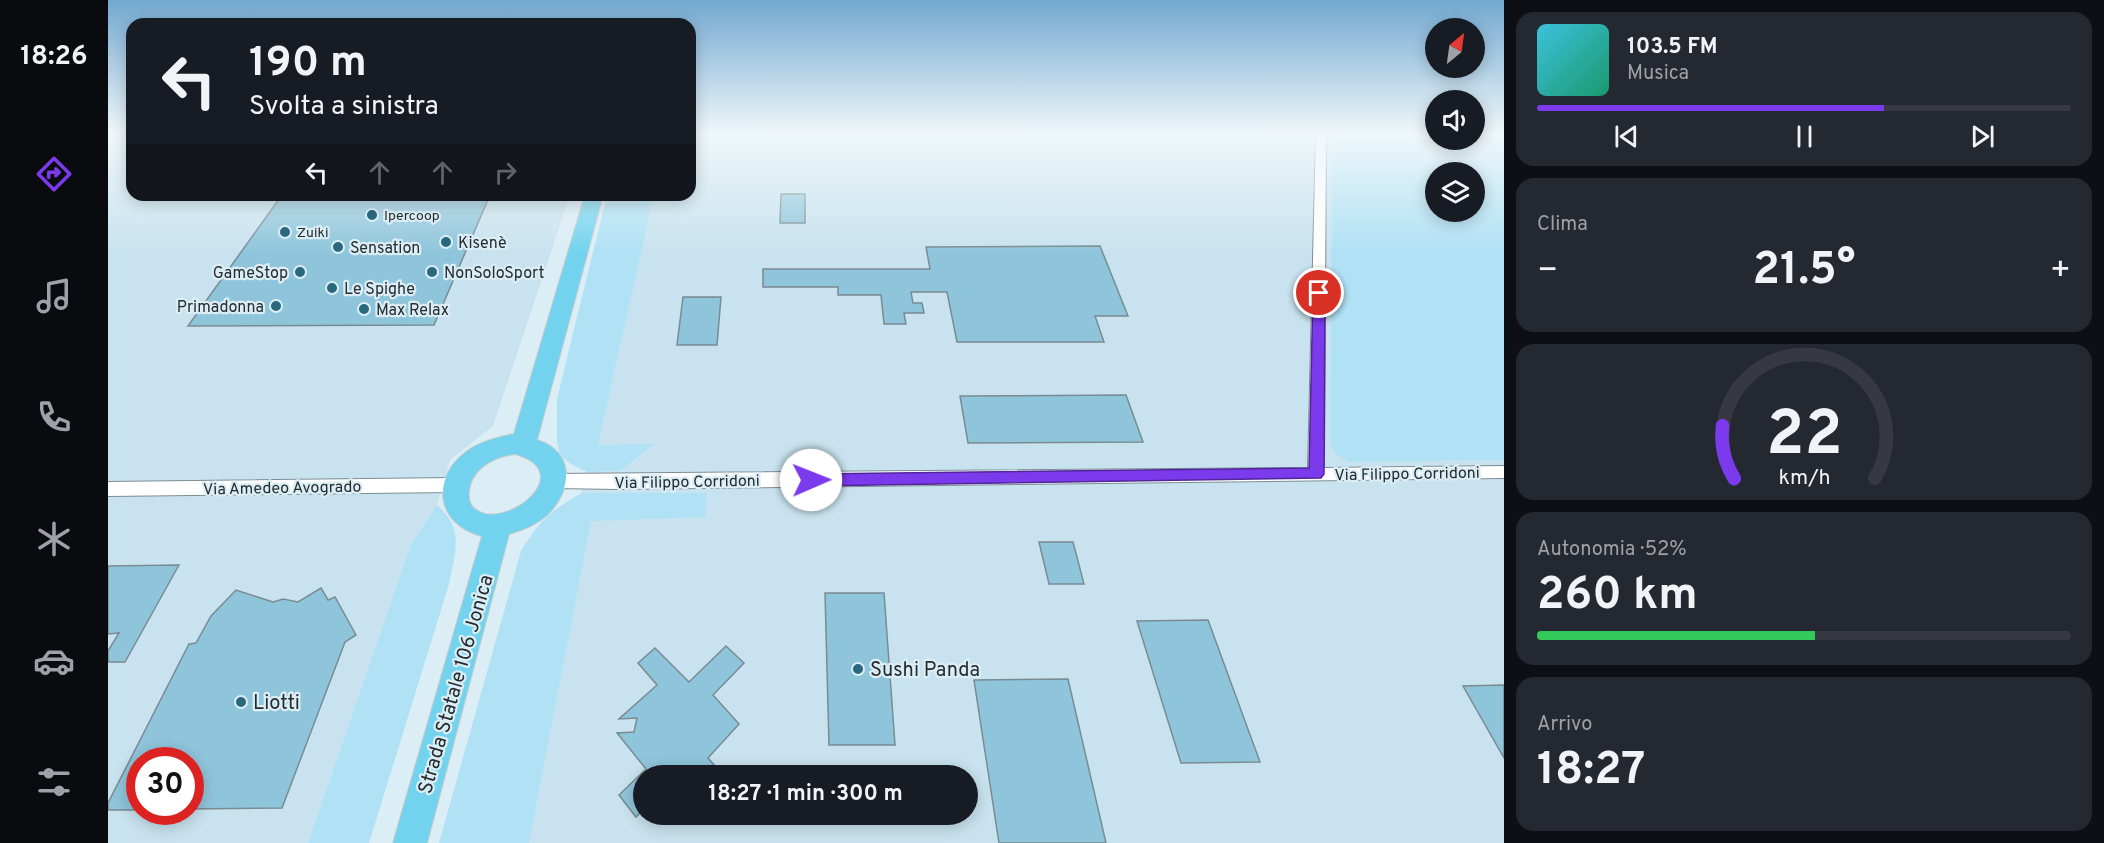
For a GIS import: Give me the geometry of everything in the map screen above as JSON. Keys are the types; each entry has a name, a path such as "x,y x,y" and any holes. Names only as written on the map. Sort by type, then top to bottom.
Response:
{"main road":[{"path":"523,445 592,201"},
{"path":"523,445 543,452 552,461 554,481 545,501 532,513 516,521 498,525 481,524 468,519 458,510 454,498 455,485 461,473 485,452 500,446 523,445"},
{"name":"Strada Statale 106 Jonica","path":"410,843 498,525"}],"street":[{"path":"1316,474 1320,173"},
{"name":"Via Filippo Corridoni","path":"554,481 1504,472"},
{"name":"Via Amedeo Avogrado","path":"108,489 455,485"}],"shaded area":[{"path":"108,173 126,173 126,201 568,201 493,426 450,460 437,505 411,544 308,843 108,843"},
{"path":"696,173 1332,173 1330,443 1349,462 1504,460 1504,843 529,843 591,520 706,517 707,493 582,493 587,472 620,471 656,445 598,445 653,201 696,201"},
{"path":"1332,173 1425,173 1425,222 1485,222 1485,173 1504,173 1504,460 1349,462 1336,454 1330,443"},
{"path":"606,201 653,201 598,445 656,444 620,471 587,472 560,455 557,442 557,399"},
{"path":"582,493 707,493 706,517 591,521 529,843 439,843 521,551 534,531 547,517"},
{"path":"437,505 452,523 455,532 455,551 449,584 369,843 308,843 411,544"}],"building":[{"path":"781,194 805,194 805,223 780,223"},
{"name":"Le Spighe","path":"278,201 487,201 434,325 188,326"},
{"path":"1100,246 1128,316 1095,316 1104,342 957,342 947,292 911,292 913,303 922,303 924,313 904,313 906,324 884,324 881,295 838,295 838,287 763,287 763,269 930,269 926,247"},
{"path":"683,297 721,297 717,345 677,345"},
{"path":"1126,395 1143,442 968,443 960,396"},
{"path":"1039,542 1073,542 1084,584 1049,584"},
{"path":"179,565 125,662 108,662 108,651 119,633 108,634 108,566"},
{"name":"Liotti","path":"321,588 328,600 335,597 356,635 345,642 282,808 204,809 204,747 137,747 189,644 196,643 211,616 236,590 273,602 283,599 298,602"},
{"name":"Sushi Panda","path":"825,593 884,593 895,745 829,745"},
{"path":"1208,620 1260,762 1181,763 1137,621"},
{"path":"726,646 744,663 713,695 739,724 708,758 714,765 643,765 617,733 634,732 637,718 619,719 657,685 638,663 655,648 689,682"},
{"path":"1068,679 1106,843 999,843 974,680"},
{"path":"1504,685 1504,758 1463,686"},
{"name":"Liotti","path":"126,768 126,810 108,810 108,803"},
{"path":"633,782 633,813 619,795"}],"place":[{"name":"Ipercoop","path":"372,215"},
{"name":"Zuiki","path":"285,232"},
{"name":"Kisenè","path":"446,242"},
{"name":"Sensation","path":"338,247"},
{"name":"GameStop","path":"300,272"},
{"name":"NonSoloSport","path":"432,272"},
{"name":"Le Spighe","path":"332,288"},
{"name":"Primadonna","path":"276,306"},
{"name":"Max Relax","path":"364,309"},
{"name":"Sushi Panda","path":"858,669"},
{"name":"Liotti","path":"241,702"}],"route":[{"path":"811,480 1316,474 1319,293"}]}
